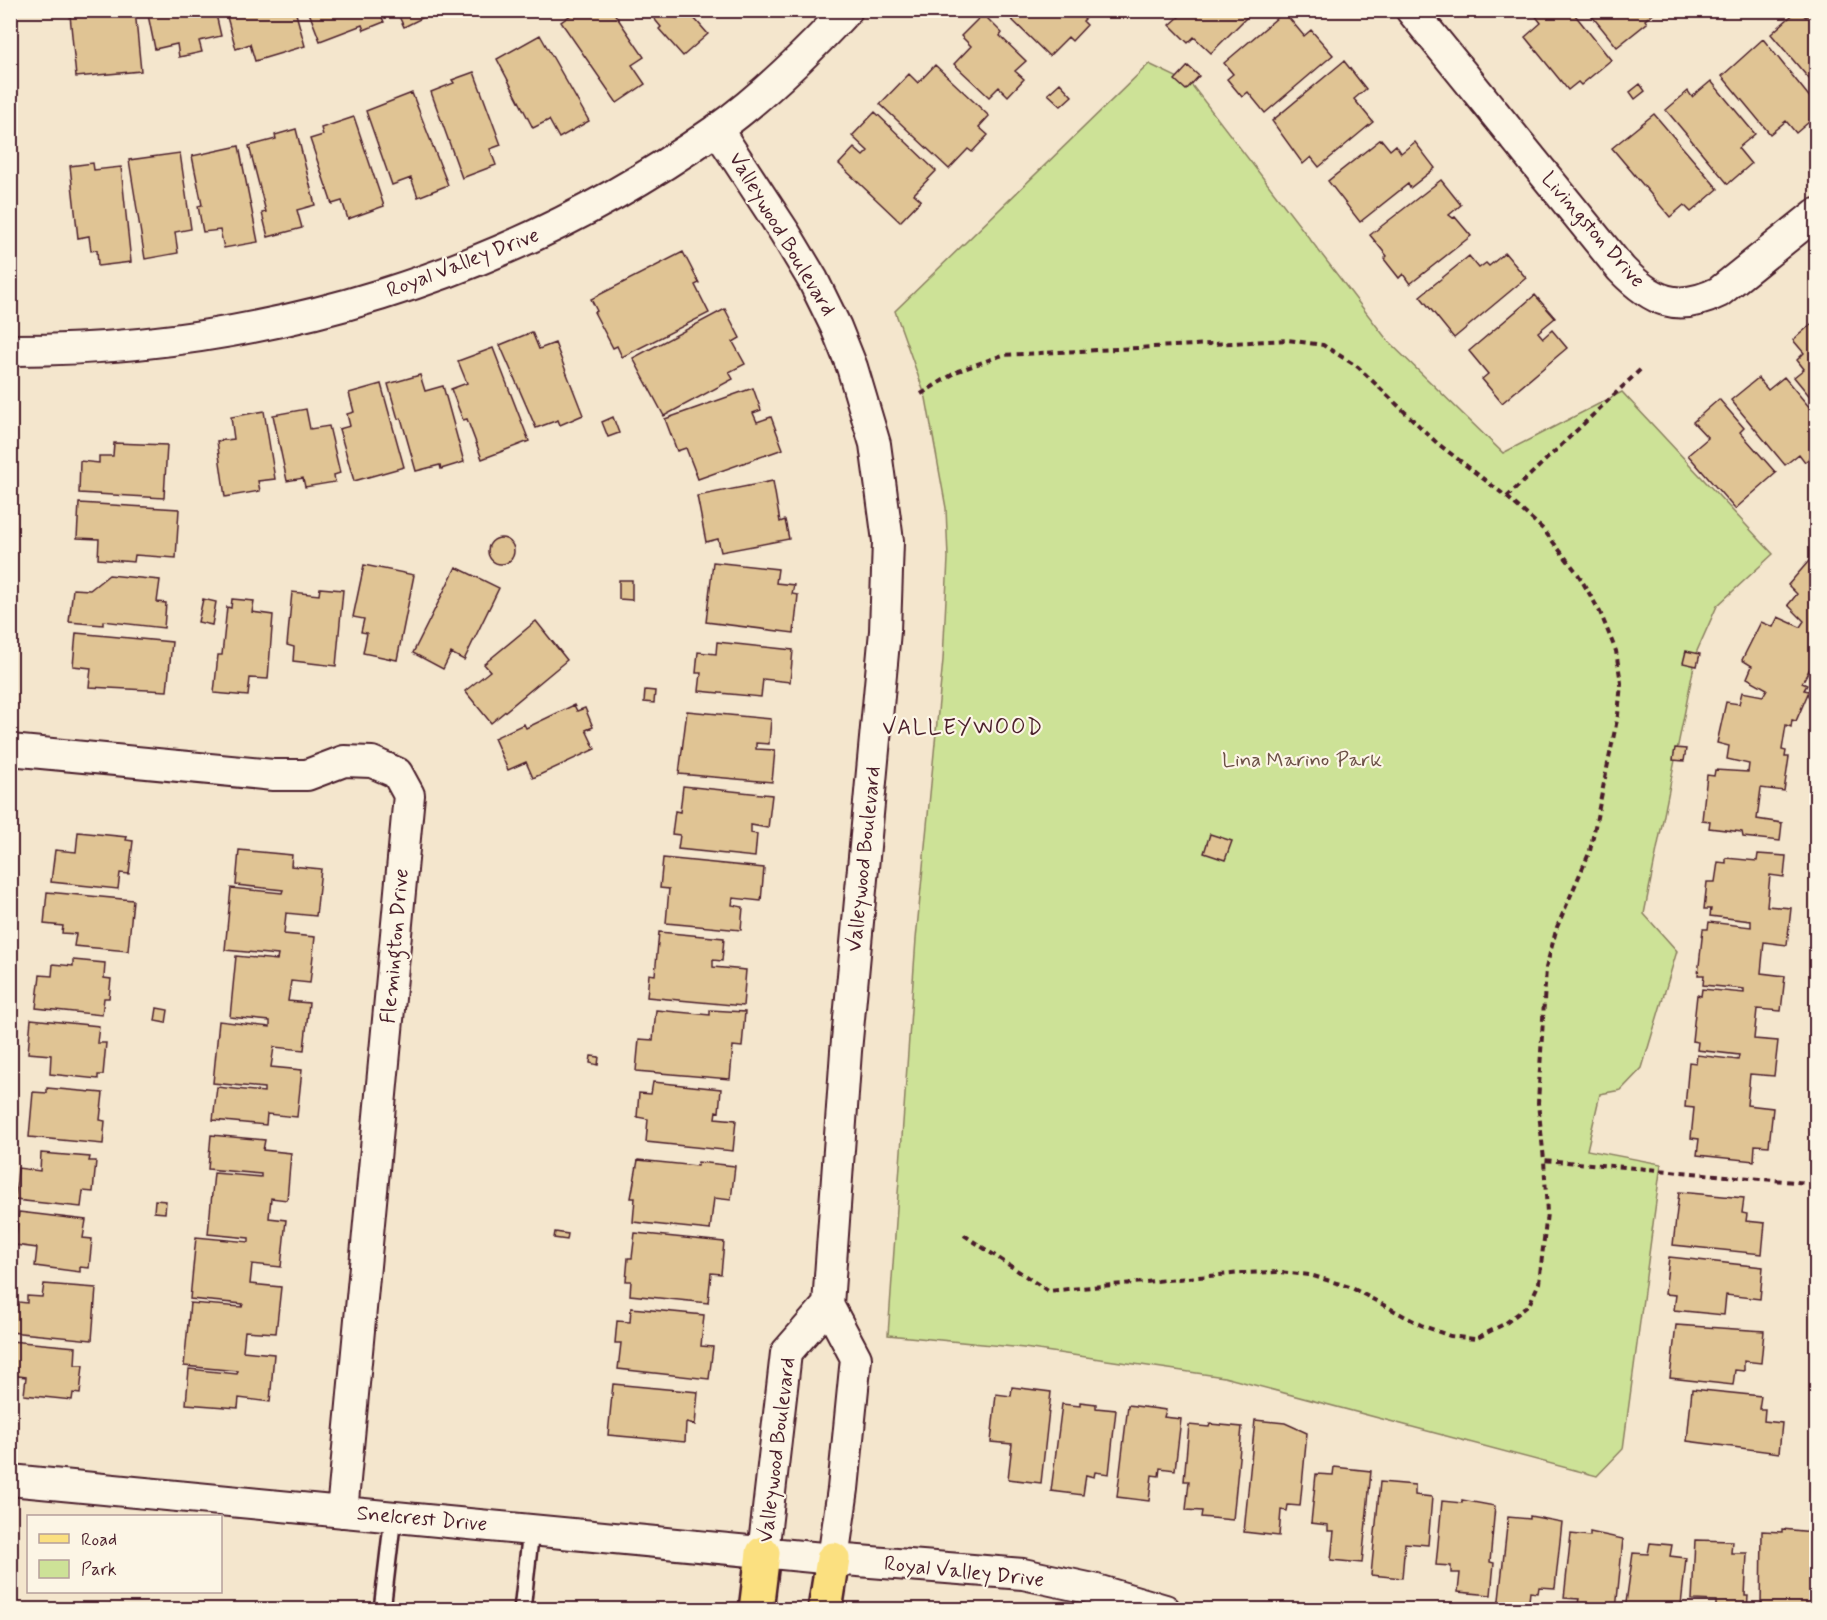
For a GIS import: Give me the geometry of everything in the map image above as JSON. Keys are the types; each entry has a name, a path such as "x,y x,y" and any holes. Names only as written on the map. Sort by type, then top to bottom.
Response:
{"main road":[{"name":"Valleywood Boulevard","path":"756,1610 763,1553"},
{"path":"825,1610 833,1559"}],"street":[{"name":"Royal Valley Drive","path":"10,350 52,350 154,342 250,328 346,306 424,282 506,250 580,214 717,129 766,89 847,10"},
{"name":"Livingston Drive","path":"1411,10 1622,269 1638,286 1657,298 1678,304 1700,302 1719,292 1816,214"},
{"name":"Valleywood Boulevard","path":"717,129 786,233 836,327 869,420 884,501 888,592 846,1051 828,1305 786,1353 763,1553"},
{"name":"Flemington Drive","path":"10,750 273,775 307,775 344,761 372,762 397,773 410,795 342,1512"},
{"path":"828,1305 856,1358 843,1489 833,1559"},
{"name":"Snelcrest Drive","path":"10,1480 833,1559"},
{"name":"Royal Valley Drive","path":"833,1559 1023,1574 1093,1589 1165,1610"}],"lane":[{"path":"382,1610 393,1516"},
{"path":"522,1610 531,1530"}],"path":[{"path":"921,394 958,371 1004,355 1288,340 1323,345 1358,367 1437,443 1507,497 1543,529 1578,574 1600,612 1616,651 1621,683 1618,716 1590,851 1557,927 1546,968 1538,1102 1547,1213 1539,1283 1529,1305 1506,1323 1475,1339 1450,1336 1421,1325 1350,1287 1310,1275 1242,1273 1048,1291 964,1235"},
{"path":"1507,497 1641,369"},
{"path":"1544,1160 1807,1183"}],"green space":[{"name":"Lina Marino Park","path":"1149,64 1191,84 1388,341 1503,453 1622,392 1773,554 1717,606 1697,651 1644,914 1677,951 1642,1068 1621,1090 1600,1094 1587,1150 1661,1164 1623,1449 1597,1476 1224,1377 1024,1348 888,1335 916,939 943,660 948,558 946,508 926,398 895,311"}],"building":[{"path":"84,10 135,10 141,71 76,77 70,15 84,13"},
{"path":"147,10 215,10 221,36 199,41 202,52 179,57 177,44 155,49"},
{"path":"225,10 295,10 305,46 255,61 250,44 236,49"},
{"path":"308,10 379,10 384,22 364,30 362,25 320,41"},
{"path":"396,10 436,10 436,11 404,27"},
{"path":"578,10 612,10 644,57 632,65 645,84 617,103 561,22"},
{"path":"647,10 703,10 694,18 708,34 683,56 659,29 661,27"},
{"path":"1002,10 1090,10 1092,12 1083,21 1087,25 1072,41 1068,37 1049,56"},
{"path":"1175,10 1254,10 1211,53 1194,37 1188,43 1170,25 1180,16"},
{"path":"1531,10 1571,10 1611,60 1581,85 1578,82 1568,90 1525,37 1541,23"},
{"path":"1587,10 1656,11 1645,20 1647,23 1617,47"},
{"path":"1798,10 1806,17 1816,10 1816,87 1771,34"},
{"path":"1284,12 1304,36 1311,30 1333,55 1265,113 1248,92 1242,97 1227,79 1233,74 1224,63"},
{"path":"983,14 1002,33 1000,36 1026,61 1015,71 1024,79 1008,96 999,87 989,97 954,64 971,46 961,36"},
{"path":"540,35 589,121 559,138 549,120 533,128 497,59"},
{"path":"1763,39 1816,105 1816,116 1796,133 1786,121 1770,134 1722,76"},
{"path":"1344,61 1366,89 1354,99 1373,122 1319,167 1311,157 1303,164 1272,121"},
{"path":"935,65 989,116 979,127 988,135 972,152 968,149 949,169 880,104 909,74 918,83"},
{"path":"1188,66 1199,76 1186,90 1175,80"},
{"path":"474,72 501,145 490,149 496,165 462,178 431,92 454,83 452,80"},
{"path":"1711,81 1755,134 1738,148 1751,164 1728,184 1666,110 1688,91 1692,97"},
{"path":"1060,83 1072,96 1061,106 1048,94"},
{"path":"1640,84 1645,91 1635,99 1630,92"},
{"path":"412,93 448,185 418,197 411,178 392,185 366,111"},
{"path":"875,112 936,171 914,194 921,200 900,222 839,164 854,148 863,156 868,151 852,136"},
{"path":"1654,114 1718,189 1691,212 1684,205 1670,217 1612,148"},
{"path":"354,117 384,206 348,219 342,201 332,204 310,139 323,135 321,128"},
{"path":"296,129 315,205 297,210 302,228 268,237 262,213 266,212 249,146 276,139 275,135"},
{"path":"1381,139 1390,150 1396,145 1401,153 1415,142 1435,168 1410,188 1408,184 1360,222 1328,181"},
{"path":"239,146 258,242 224,248 220,230 203,232 198,206 202,205 192,156"},
{"path":"180,153 191,229 175,232 178,253 145,259 129,160"},
{"path":"93,163 94,170 121,167 131,262 98,266 97,250 91,251 89,236 78,238 70,166"},
{"path":"1441,180 1461,205 1449,215 1455,217 1471,236 1410,284 1403,274 1399,278 1384,259 1387,256 1370,235"},
{"path":"683,252 699,283 695,285 709,313 622,357 617,346 613,348 594,312 597,311 591,299"},
{"path":"1505,253 1526,278 1454,338 1420,296 1469,256 1479,268 1486,263 1489,266"},
{"path":"1535,295 1555,318 1538,332 1543,338 1552,330 1567,348 1502,403 1482,379 1488,374 1469,351"},
{"path":"725,309 740,338 733,342 745,364 729,372 733,379 664,416 633,358"},
{"path":"1816,320 1816,404 1794,377 1804,369 1797,360 1804,353 1793,340"},
{"path":"532,332 539,349 555,343 583,415 560,425 558,420 536,428 500,345"},
{"path":"493,348 529,441 482,459 467,419 463,420 451,389 467,383 458,361"},
{"path":"420,375 425,391 443,386 464,462 441,469 440,465 416,471 401,418 398,419 388,384"},
{"path":"1784,377 1816,415 1816,452 1805,462 1799,454 1785,465 1731,400 1758,378 1768,390"},
{"path":"381,384 404,467 354,481 339,429 350,426 347,414 354,412 349,393"},
{"path":"753,388 761,410 753,413 757,422 771,417 783,449 698,479 686,448 677,451 665,419"},
{"path":"1719,399 1744,428 1740,432 1776,473 1735,509 1688,455 1708,438 1693,422"},
{"path":"306,409 310,429 329,426 340,473 334,475 335,482 305,487 303,478 287,481 273,415"},
{"path":"264,411 275,479 258,481 260,491 225,497 217,441 234,439 231,417"},
{"path":"613,417 619,433 608,437 602,422"},
{"path":"114,443 167,445 164,498 79,493 80,461 99,463 99,456 113,456"},
{"path":"773,481 780,522 785,520 789,539 721,552 718,539 706,542 697,496"},
{"path":"79,503 179,509 176,558 135,555 134,562 98,559 99,539 77,538"},
{"path":"501,538 510,542 514,551 510,560 501,564 492,560 488,551 492,542"},
{"path":"1815,554 1816,662 1814,661 1802,683 1807,685 1804,690 1809,691 1796,721 1792,720 1791,727 1786,725 1782,750 1786,751 1785,757 1789,757 1784,791 1761,788 1757,819 1782,823 1780,841 1743,837 1742,832 1709,828 1710,821 1702,820 1707,775 1714,776 1715,770 1748,772 1749,764 1727,759 1729,746 1717,743 1726,702 1739,704 1742,692 1763,696 1767,689 1747,678 1752,666 1742,660 1761,622 1773,627 1778,617 1800,627 1804,621 1788,605 1797,594 1788,585"},
{"path":"713,562 778,569 776,583 794,585 792,594 798,595 794,633 706,622"},
{"path":"364,565 414,575 397,660 363,653 367,633 361,632 364,619 353,617"},
{"path":"456,567 499,588 464,660 451,653 443,669 413,653"},
{"path":"109,575 160,580 157,602 166,603 164,628 103,621 103,625 69,622 73,589 90,590"},
{"path":"619,580 632,580 632,600 619,599"},
{"path":"320,588 343,590 336,666 293,661 294,647 287,645 292,592 319,595"},
{"path":"203,599 216,602 212,625 198,622"},
{"path":"232,599 254,601 252,612 273,615 268,679 250,678 248,696 214,693 218,655 222,655 227,607 231,608"},
{"path":"536,621 567,660 491,723 465,691 490,671 484,664"},
{"path":"76,633 172,642 167,691 89,687 91,668 73,666"},
{"path":"717,642 793,650 790,682 763,679 761,697 699,691 701,673 696,673 698,652 716,654"},
{"path":"1686,651 1700,654 1697,666 1683,663"},
{"path":"645,690 655,691 654,703 644,702"},
{"path":"574,705 577,711 585,708 593,727 586,730 595,749 533,778 526,762 508,770 494,738 524,724 526,728"},
{"path":"687,711 771,719 769,744 756,743 756,749 775,750 772,782 679,774"},
{"path":"1675,748 1686,749 1684,761 1673,760"},
{"path":"683,786 772,795 768,828 751,825 751,833 757,834 755,857 678,849 680,835 672,834 675,811 680,812"},
{"path":"78,832 127,837 126,840 133,841 129,874 120,873 118,889 51,882 55,850 76,852"},
{"path":"1210,834 1232,841 1225,860 1204,853"},
{"path":"239,850 292,855 291,866 321,869 316,916 286,913 284,934 315,937 310,983 291,981 288,1001 309,1003 304,1050 274,1047 271,1067 302,1070 297,1117 267,1114 266,1125 213,1120 217,1087 264,1092 264,1088 213,1083 219,1021 270,1027 270,1021 230,1017 236,956 277,960 278,955 225,950 231,888 282,893 283,890 236,885"},
{"path":"1758,854 1786,856 1784,877 1770,875 1767,906 1791,908 1787,945 1764,942 1761,973 1785,976 1781,1011 1757,1009 1754,1039 1778,1041 1774,1076 1750,1074 1747,1105 1773,1108 1769,1146 1755,1145 1754,1161 1697,1155 1699,1139 1691,1138 1694,1108 1685,1107 1689,1062 1696,1063 1697,1055 1738,1060 1739,1055 1697,1050 1698,1042 1692,1041 1697,995 1701,996 1702,989 1744,993 1744,989 1703,985 1704,975 1698,975 1703,929 1708,929 1709,922 1751,927 1751,921 1710,916 1711,909 1704,909 1707,882 1715,882 1718,862 1726,863 1726,858 1757,861"},
{"path":"663,858 764,868 761,901 733,898 732,905 743,907 741,930 666,923 669,889 660,888"},
{"path":"47,892 133,900 128,951 74,946 76,934 62,933 63,926 44,924"},
{"path":"659,932 724,938 722,961 713,960 713,967 746,970 743,1006 647,997 649,974 655,975"},
{"path":"73,960 105,963 104,978 111,979 109,998 104,998 102,1015 36,1008 40,975 52,976 53,964 73,966"},
{"path":"157,1008 168,1010 166,1023 155,1021"},
{"path":"656,1010 710,1015 710,1010 745,1012 742,1047 733,1046 730,1079 636,1071 639,1039 653,1040"},
{"path":"31,1019 99,1026 97,1043 106,1043 103,1075 98,1075 98,1079 50,1074 51,1055 28,1053"},
{"path":"591,1056 599,1057 598,1065 590,1063"},
{"path":"653,1082 721,1089 719,1112 716,1111 715,1118 736,1120 733,1151 646,1142 648,1119 637,1117 639,1093 651,1094"},
{"path":"47,1088 103,1093 100,1120 105,1121 103,1144 29,1137 33,1092 47,1093"},
{"path":"211,1135 265,1140 263,1150 291,1153 287,1200 271,1198 269,1218 286,1220 281,1267 252,1264 250,1284 281,1287 276,1333 245,1331 243,1351 274,1354 270,1402 239,1398 238,1408 186,1404 189,1369 237,1374 238,1371 184,1366 190,1303 242,1307 243,1304 190,1299 196,1237 249,1242 249,1238 208,1234 214,1173 261,1177 261,1174 208,1169"},
{"path":"41,1153 90,1157 89,1161 96,1161 93,1192 83,1191 81,1207 15,1200 18,1168 40,1171"},
{"path":"638,1160 697,1166 698,1162 735,1166 731,1200 714,1198 710,1230 633,1222 635,1198 631,1198"},
{"path":"1679,1192 1744,1198 1742,1213 1747,1214 1746,1221 1765,1223 1762,1254 1673,1245"},
{"path":"155,1200 166,1201 165,1213 154,1212"},
{"path":"19,1212 86,1220 83,1238 92,1239 89,1268 80,1267 80,1272 35,1266 37,1248 15,1245"},
{"path":"555,1232 568,1234 567,1240 554,1238"},
{"path":"635,1233 724,1242 721,1274 711,1273 708,1303 630,1295 631,1281 626,1281 628,1258 632,1258"},
{"path":"1669,1257 1763,1267 1760,1299 1726,1295 1724,1315 1674,1310 1676,1295 1665,1294"},
{"path":"44,1284 96,1288 92,1340 10,1332 10,1301 27,1303 27,1296 42,1297"},
{"path":"631,1308 704,1315 701,1346 713,1347 709,1379 618,1369 621,1343 615,1343 617,1321 630,1322"},
{"path":"1676,1325 1764,1331 1761,1363 1744,1361 1744,1371 1735,1370 1733,1385 1670,1378"},
{"path":"10,1341 76,1347 75,1365 83,1365 80,1394 73,1393 72,1400 24,1395 26,1377 10,1375"},
{"path":"613,1384 698,1392 695,1425 686,1423 685,1442 608,1435"},
{"path":"1012,1387 1051,1392 1041,1483 1008,1479 1012,1444 991,1442 996,1394 1011,1396"},
{"path":"1692,1389 1761,1396 1759,1409 1765,1409 1764,1421 1782,1423 1779,1453 1687,1441"},
{"path":"1080,1402 1096,1404 1096,1408 1116,1410 1109,1474 1095,1472 1094,1477 1086,1475 1083,1495 1051,1491 1062,1404 1080,1406"},
{"path":"1128,1405 1166,1410 1164,1417 1181,1419 1175,1470 1160,1468 1159,1476 1152,1475 1149,1501 1117,1497"},
{"path":"1255,1420 1285,1423 1307,1433 1300,1506 1288,1505 1287,1511 1281,1510 1279,1536 1244,1532"},
{"path":"1210,1424 1242,1427 1233,1520 1201,1517 1202,1511 1186,1510 1189,1481 1184,1481 1189,1425 1209,1427"},
{"path":"1334,1467 1371,1471 1362,1563 1331,1560 1334,1531 1328,1531 1328,1525 1311,1523 1316,1474 1333,1475"},
{"path":"1380,1482 1415,1485 1415,1495 1432,1497 1428,1545 1405,1543 1402,1578 1371,1575"},
{"path":"1462,1500 1495,1506 1490,1562 1494,1563 1491,1595 1458,1592 1460,1573 1451,1573 1451,1566 1436,1565 1442,1501 1462,1503"},
{"path":"1530,1516 1562,1522 1555,1588 1539,1587 1538,1593 1530,1592 1528,1610 1498,1609 1508,1517 1530,1519"},
{"path":"1782,1529 1813,1532 1812,1607 1761,1610 1762,1531 1782,1532"},
{"path":"1590,1532 1623,1539 1616,1610 1585,1610 1586,1604 1578,1603 1579,1599 1564,1598 1571,1534 1590,1536"},
{"path":"1695,1540 1732,1541 1731,1553 1747,1553 1745,1596 1748,1596 1747,1610 1716,1610 1716,1601 1692,1600"},
{"path":"1650,1543 1672,1545 1670,1556 1686,1558 1681,1605 1667,1604 1667,1608 1658,1607 1658,1610 1625,1610 1633,1553 1648,1554"}],"district":[{"name":"VALLEYWOOD","path":"963,728"}]}
